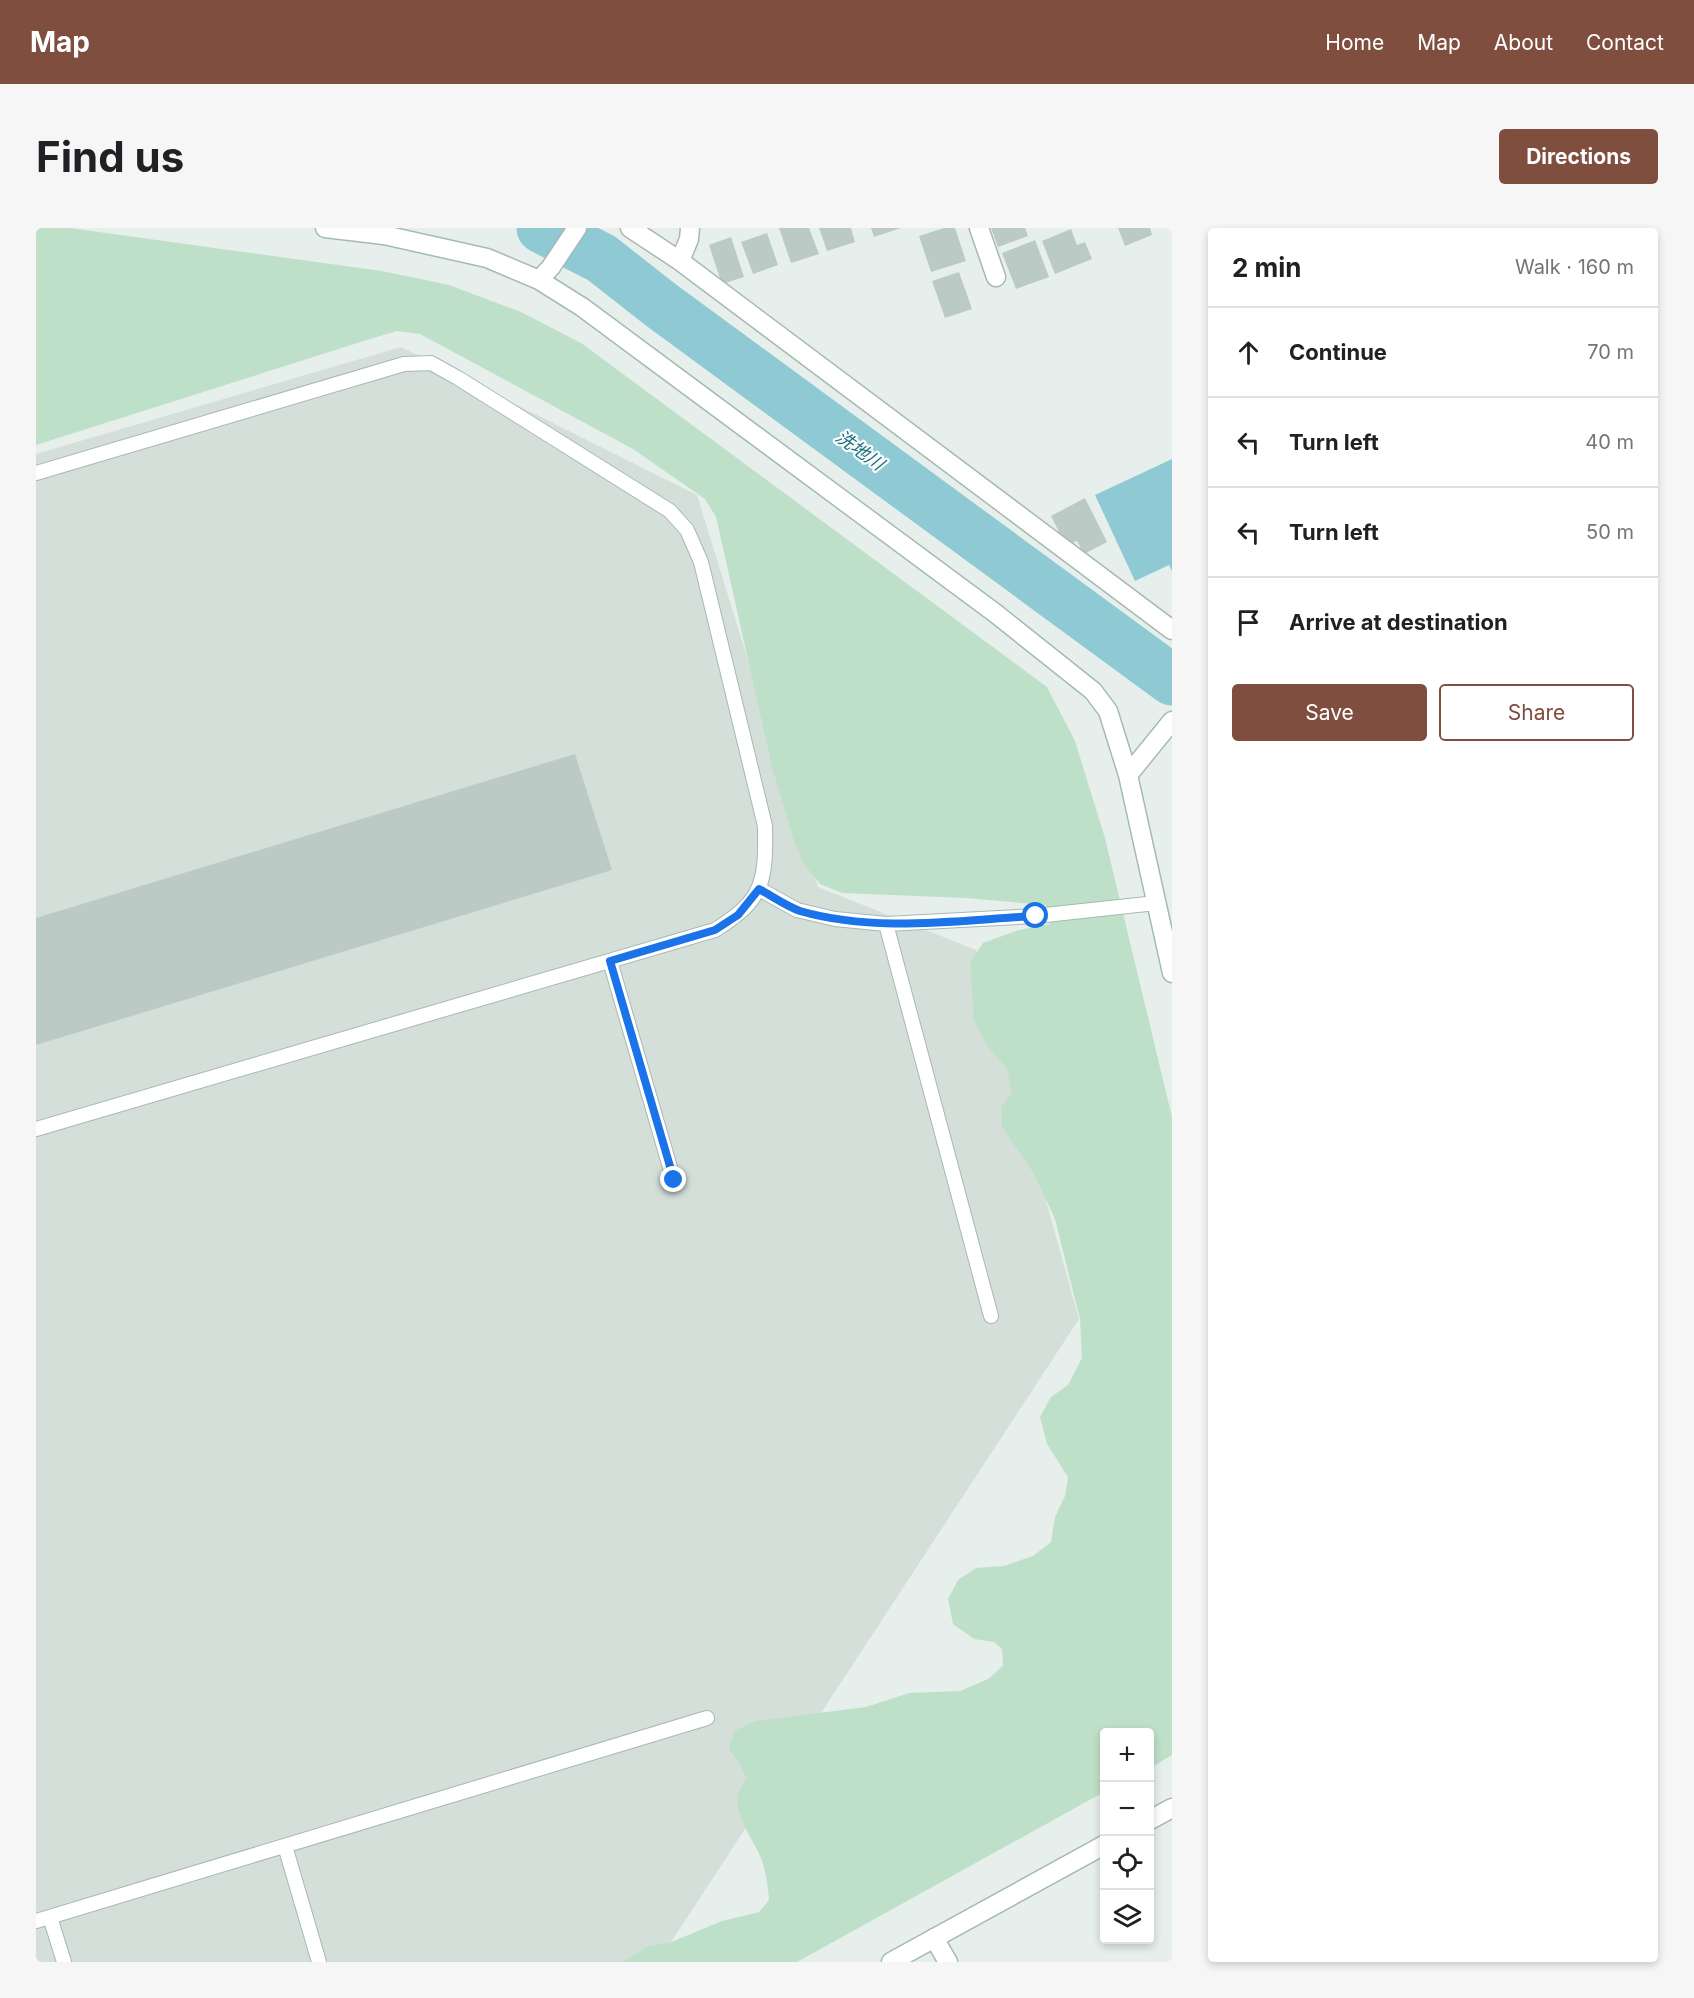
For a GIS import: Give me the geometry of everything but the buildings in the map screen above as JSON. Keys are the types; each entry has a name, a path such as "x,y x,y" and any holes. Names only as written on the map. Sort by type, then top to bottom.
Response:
{"street":[{"path":"325,228 384,235 449,248 545,274 602,321 985,605 1093,692 1108,711 1128,775 1156,903 1169,945 1172,973"},
{"path":"545,274 577,228"},
{"path":"630,228 680,261 1172,630"},
{"path":"680,261 689,239 690,228"},
{"path":"979,228 996,278"},
{"path":"1128,775 1171,723"},
{"path":"1154,1817 1172,1808"},
{"path":"891,1962 1100,1847"},
{"path":"934,1938 948,1962"}],"lane":[{"path":"36,473 404,364 431,363 670,511 687,530 701,562 765,826 766,862 759,889 738,915 715,930 36,1129"},
{"path":"759,889 797,910 835,919 886,924 1036,916 1156,903"},
{"path":"886,924 991,1316"},
{"path":"610,961 674,1180"},
{"path":"36,1921 706,1718"},
{"path":"285,1846 319,1962"},
{"path":"50,1917 64,1962"}],"shaded area":[{"path":"401,347 697,495 818,887 976,950 1079,1319 658,1962 36,1962 36,454"}],"green space":[{"path":"36,228 70,228 382,271 449,285 521,312 581,343 1047,687 1075,741 1105,838 1172,1117 1172,1755 1154,1766 1154,1728 1100,1728 1100,1794 797,1962 623,1962 649,1946 669,1943 722,1921 759,1912 769,1900 767,1879 761,1858 739,1812 738,1796 746,1778 739,1762 729,1750 734,1731 756,1721 866,1707 909,1693 960,1691 988,1679 1003,1666 1002,1649 994,1642 974,1639 953,1624 948,1599 958,1580 976,1568 1004,1566 1033,1556 1051,1542 1055,1517 1065,1496 1068,1477 1047,1444 1040,1417 1051,1397 1068,1385 1082,1358 1080,1319 1055,1219 1034,1174 1002,1127 1001,1107 1012,1093 1007,1069 986,1044 974,1020 970,962 983,943 1019,930 1050,924 1046,905 966,898 842,893 820,884 804,864 794,841 772,767 716,517 705,499 633,449 420,334 397,331 36,445"}],"water":[{"path":"1172,459 1172,571 1169,565 1135,581 1095,495"}],"waterway":[{"name":"洗地川","path":"542,228 601,258 661,305 1172,680"}],"route":[{"path":"674,1180 610,961 715,930 738,915 759,889 797,910 835,919 886,924 1036,916"}]}
